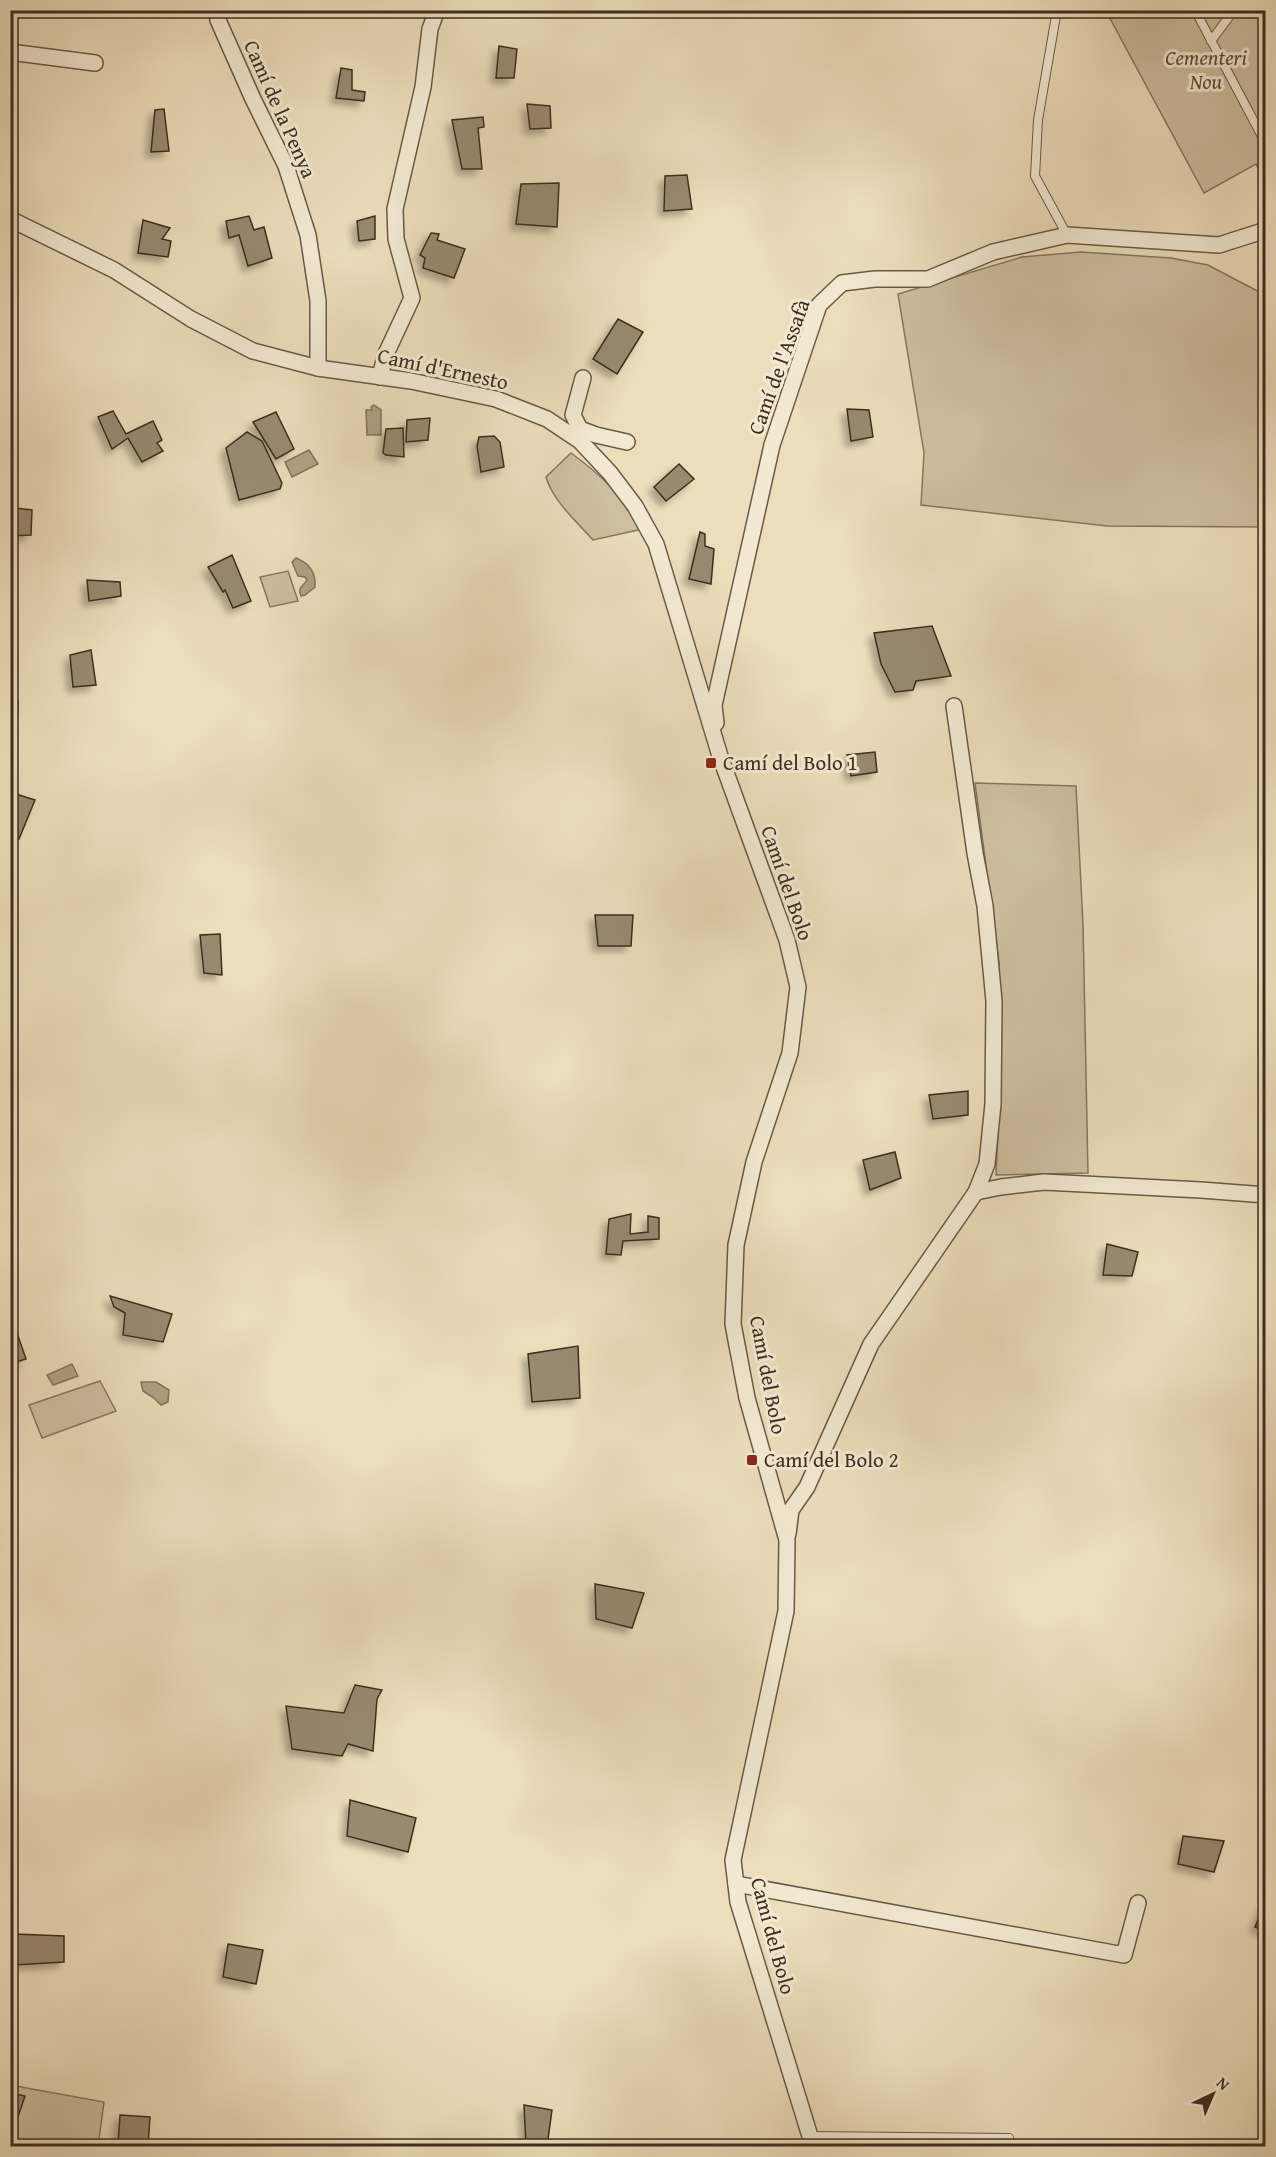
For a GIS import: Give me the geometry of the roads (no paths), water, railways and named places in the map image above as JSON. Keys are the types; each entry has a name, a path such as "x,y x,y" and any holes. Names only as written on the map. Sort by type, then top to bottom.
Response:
{"street":[{"name":"Camí de la Penya","path":"217,10 218,20 286,166 308,235 318,301 318,368"},
{"path":"380,376 384,356 412,298 396,239 395,209 423,87 430,29 437,10"},
{"path":"10,52 95,63"},
{"name":"Camí d'Ernesto","path":"10,219 114,270 191,319 253,351 318,368 411,381 496,399 553,423 580,441 610,473 635,506 656,544 720,756"},
{"name":"Camí de l'Assafà","path":"720,756 714,705 772,445 819,305 842,283 875,279 928,279 993,252 1067,235 1219,245 1266,230"},
{"path":"580,429 573,415 583,378"},
{"path":"553,423 627,442"},
{"path":"787,1540 791,1509 807,1487 871,1344 976,1192 987,1164 993,1104 994,1001 985,906 975,854 954,706"},
{"name":"Camí del Bolo","path":"720,756 787,940 798,987 790,1053 754,1162 736,1245 733,1324 747,1398 787,1540 786,1611 733,1860 738,1902 812,2141"},
{"path":"976,1192 1044,1182 1201,1190 1266,1196"},
{"path":"736,1884 1124,1955 1138,1903"}],"lane":[{"path":"1057,10 1038,120 1035,176 1067,235"},
{"path":"1195,10 1266,144"},
{"path":"1211,41 1234,10"},
{"path":"812,2141 1009,2138"}],"place":[{"name":"Camí del Bolo 1","path":"711,763"},
{"name":"Camí del Bolo 2","path":"752,1460"}],"park label":[{"name":"Cementeri Nou","path":"1206,70"}]}
